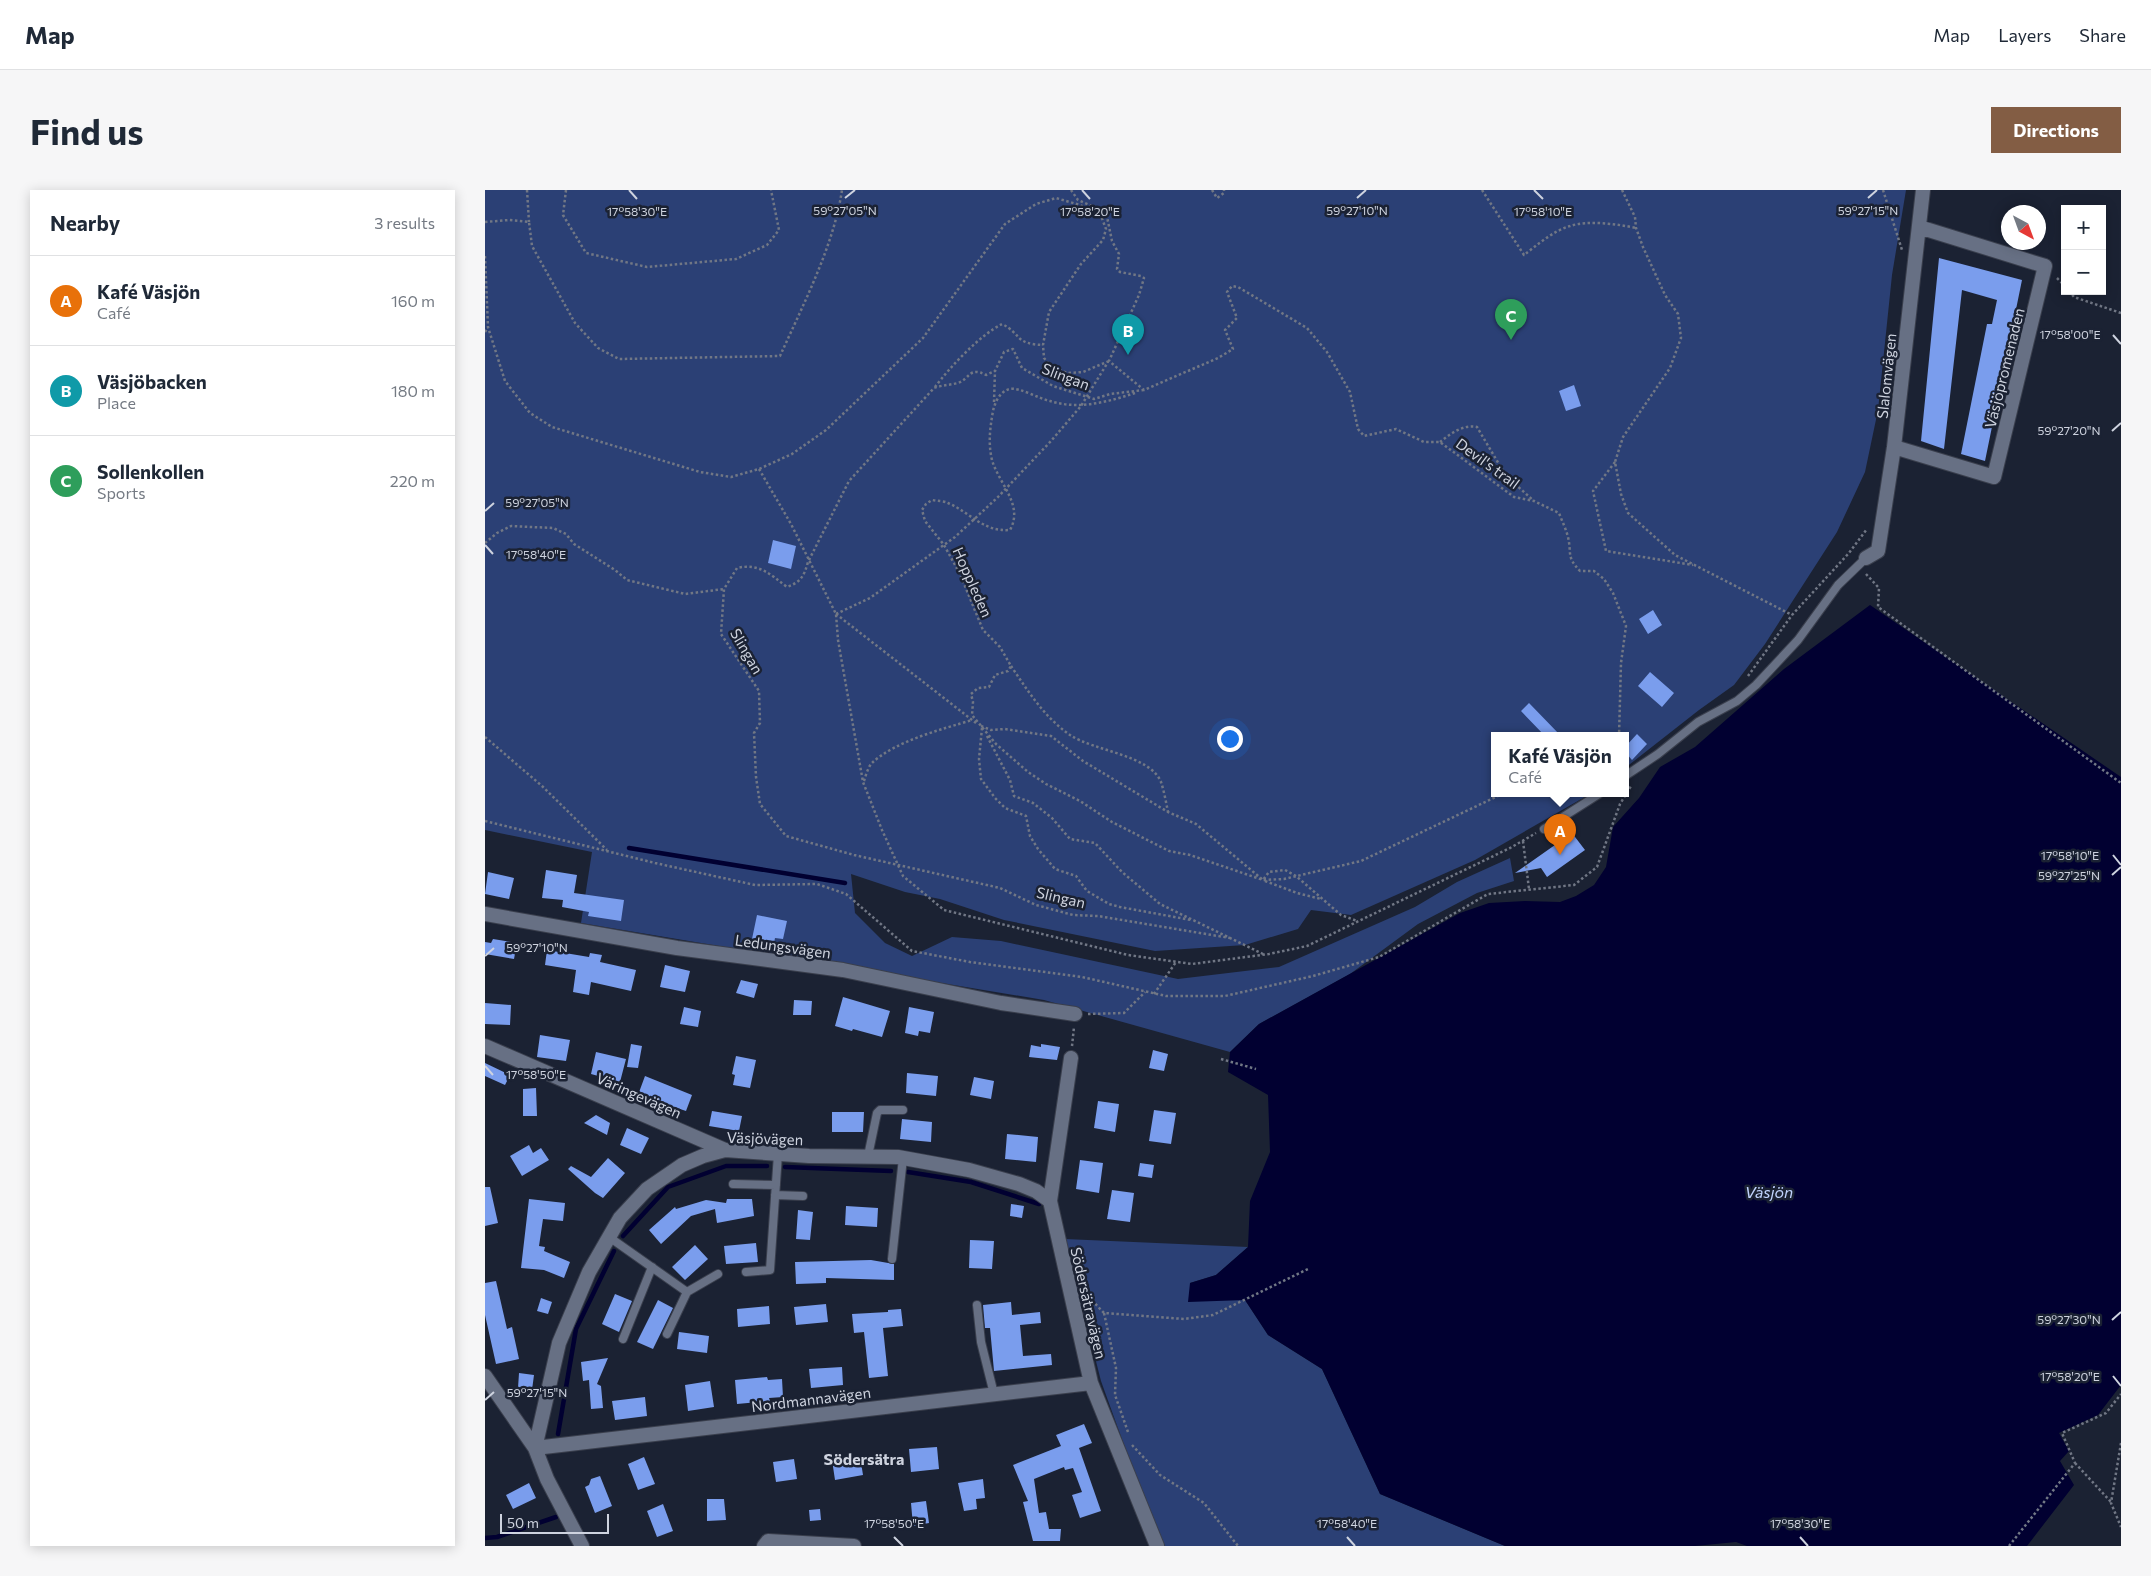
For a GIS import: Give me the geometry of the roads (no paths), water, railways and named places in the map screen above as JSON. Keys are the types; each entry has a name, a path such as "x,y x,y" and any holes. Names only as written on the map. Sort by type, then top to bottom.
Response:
{"street":[{"name":"Slalomvägen","path":"1866,558 1878,550 1894,447 1923,190"},
{"name":"Väsjöpromenaden","path":"1894,447 1994,477 2045,266 1919,227"},
{"name":"Ledungsvägen","path":"485,914 677,948 843,970 1001,1003 1075,1014"},
{"name":"Väringevägen","path":"485,1046 725,1150"},
{"name":"Södersätravägen","path":"1071,1058 1049,1201 1091,1383 1157,1546"},
{"name":"Väsjövägen","path":"535,1448 559,1343 589,1272 620,1218 647,1189 682,1165 703,1156 725,1150 778,1154 903,1158 969,1170 1019,1184 1036,1191 1049,1201"},
{"path":"485,1376 535,1448 547,1479 582,1546"},
{"name":"Nordmannavägen","path":"535,1448 1091,1383"},
{"path":"764,1546 768,1541 854,1546"}],"lane":[{"path":"1629,773 1658,754 1698,722 1737,701 1756,686 1798,640 1844,579 1866,558"},
{"path":"1544,829 1594,797"},
{"path":"868,1156 877,1113 881,1110 903,1110"},
{"path":"746,1272 771,1270 778,1154"},
{"path":"892,1259 903,1158"},
{"path":"733,1184 776,1185"},
{"path":"775,1195 803,1196"},
{"path":"609,1237 687,1292"},
{"path":"623,1339 652,1267"},
{"path":"667,1334 687,1292 718,1274"},
{"path":"977,1305 981,1342 994,1394"}],"water":[{"name":"Väsjön","path":"1870,605 2121,777 2121,1385 2098,1415 2059,1433 2069,1451 2060,1461 2074,1485 2027,1546 1747,1546 1736,1542 1695,1546 1505,1546 1380,1494 1322,1369 1268,1335 1245,1300 1188,1302 1190,1283 1216,1275 1248,1247 1250,1201 1270,1152 1268,1095 1228,1072 1230,1052 1259,1024 1460,913 1489,903 1560,902 1576,896 1594,885 1606,867 1613,827 1639,798 1660,767 1695,747 1784,669"}],"waterway":[{"path":"629,848 845,883"},
{"path":"623,1236 668,1187 726,1166 767,1166"},
{"path":"785,1167 891,1171"},
{"path":"908,1172 971,1182 1039,1204"},
{"path":"558,1434 576,1329 614,1251"},
{"path":"485,1538 497,1537 556,1517"}],"place":[{"name":"Sollenkollen","path":"1511,340"},
{"name":"Väsjöbacken","path":"1128,355"},
{"name":"Kafé Väsjön","path":"1560,855"}],"district":[{"name":"Södersätra","path":"864,1458"}]}
